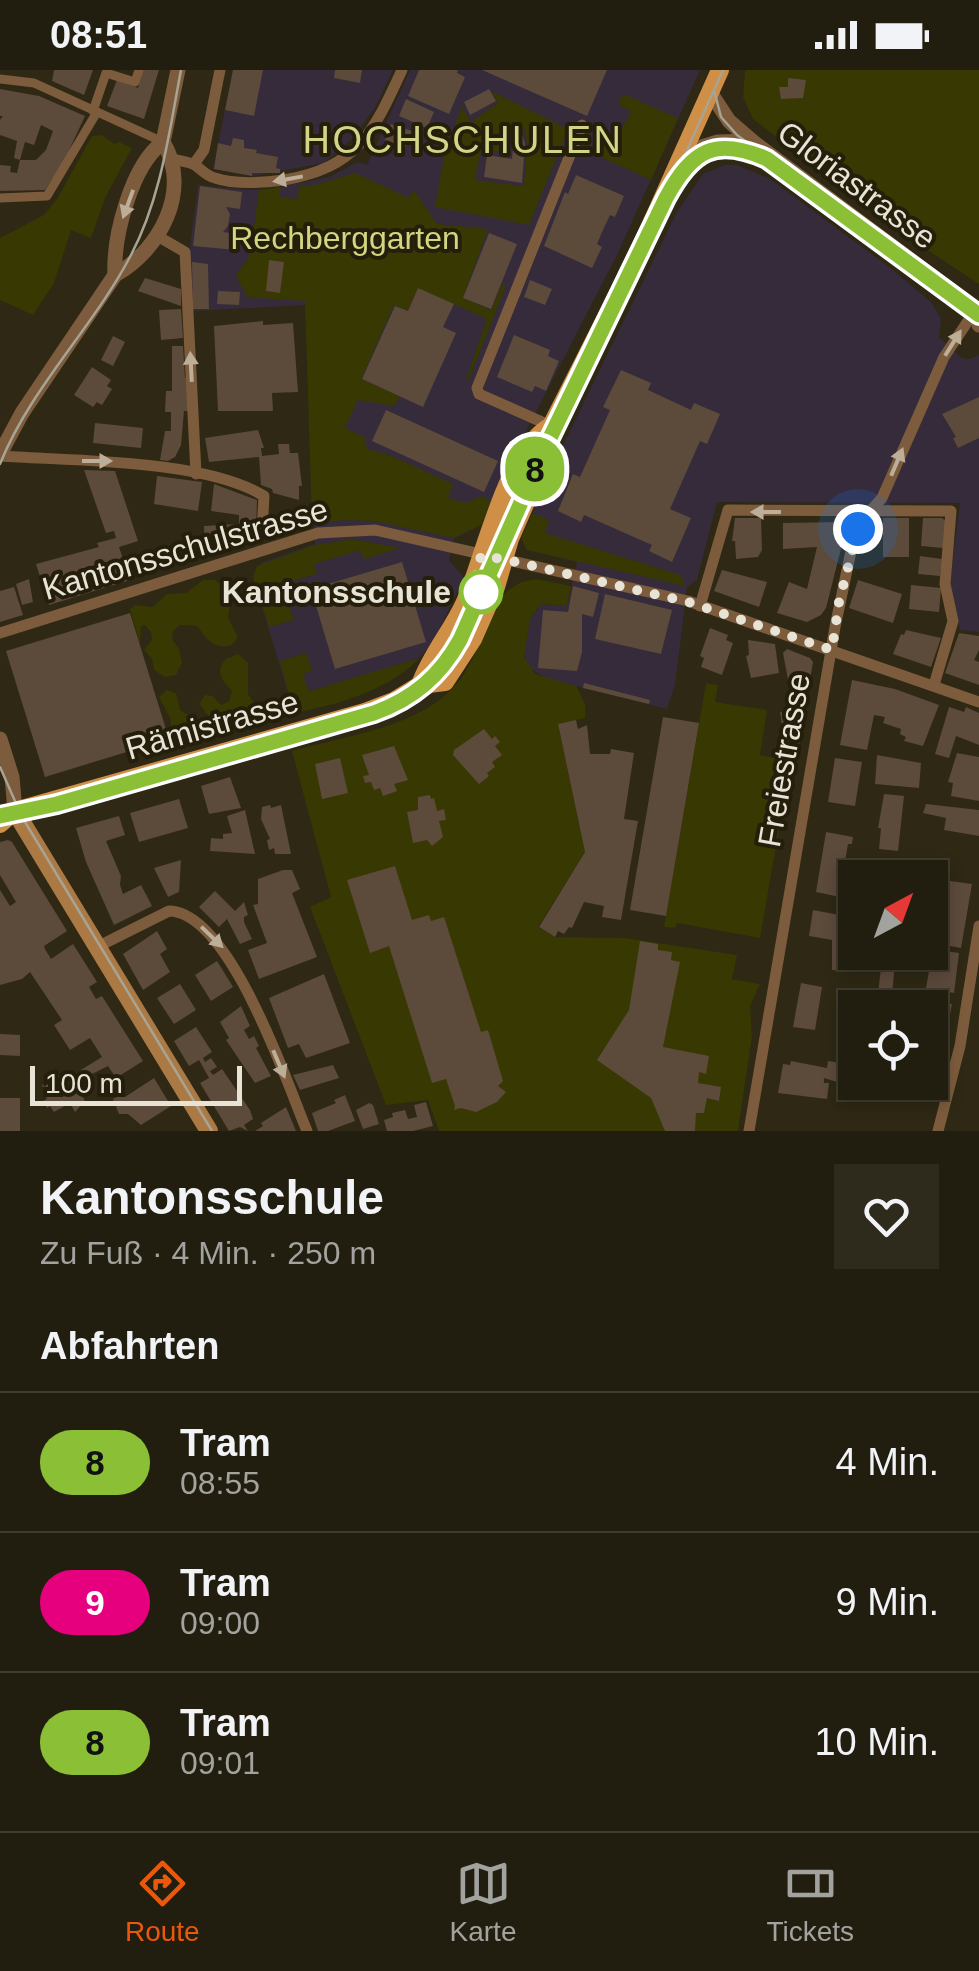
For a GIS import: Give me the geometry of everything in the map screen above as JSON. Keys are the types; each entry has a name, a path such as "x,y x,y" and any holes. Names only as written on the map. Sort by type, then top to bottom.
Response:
{"main road":[{"name":"Rämistrasse","path":"0,824 5,803 365,712 394,702 420,686 444,682 465,654 496,588 503,559 550,448 551,426 635,260 720,70"},
{"name":"Rämistrasse","path":"420,686 426,667 452,629 532,438 551,426"},
{"path":"5,803 209,1131"}],"street":[{"path":"0,198 48,196 95,112 106,73 135,82 139,70"},
{"path":"115,275 116,238 144,160 162,142 178,70"},
{"path":"194,164 204,150 220,70"},
{"path":"173,160 194,164 214,178 253,182 298,177 328,168 350,154 368,133 402,70"},
{"path":"0,79 34,84 162,142 173,160 169,206 159,236 138,262 115,275 22,414 0,455 116,461 217,478 260,492 265,500 262,532"},
{"name":"Gloriastrasse","path":"710,92 729,121 752,141 978,315"},
{"path":"551,426 479,394 477,388 582,125"},
{"name":"Gloriastrasse","path":"682,153 718,142 752,141"},
{"path":"159,236 185,252 196,474"},
{"name":"Freiestrasse","path":"750,1131 854,537 882,498 944,357 978,315"},
{"path":"700,606 724,514 731,509 951,511 945,584 953,621 934,685"},
{"name":"Kantonsschulstrasse","path":"0,633 318,534 375,530 700,606 979,702"},
{"path":"0,739 12,777 5,803"},
{"path":"97,947 169,911 180,912 206,930 224,948 243,984 307,1131"},
{"path":"938,1131 960,1046 979,926"}],"shaded area":[{"path":"233,70 393,70 376,106 354,137 324,163 252,176 213,169"},
{"path":"410,70 700,70 618,253 481,525 454,539 449,560 464,578 433,642 417,661 389,682 299,712 292,706 253,577 261,563 315,544 305,305 193,311 189,255 198,185 270,189 329,177 358,162 367,165"},
{"path":"725,165 737,165 770,179 893,270 932,303 941,319 939,337 962,358 979,355 979,632 960,630 950,583 960,503 717,502 697,580 687,587 675,685 667,709 545,678 527,666 523,647 530,619 541,604 567,606 577,562 527,550 521,538 677,212 703,174"}],"green space":[{"path":"745,70 979,70 979,284 753,119 743,97"},
{"path":"491,91 568,129 529,225 435,207 445,150 462,107 471,122 498,103","holes":["525,130 524,186 475,180 481,149 507,153 511,131"]},
{"path":"623,94 678,118 651,180 590,152 611,140 623,127 631,111 618,105"},
{"path":"102,135 114,144 119,142 132,148 106,196 91,238 71,230 54,283 33,315 0,300 0,238 44,215 92,136"},
{"name":"Rechberggarten","path":"355,173 409,198 414,190 437,224 488,229 463,298 491,310 502,284 506,286 468,381 487,319 418,288 408,310 394,305 361,379 399,396 395,406 358,400 345,428 366,438 365,448 453,484 448,498 466,503 481,496 491,501 481,525 454,538 374,521 312,525 305,301 247,297 236,275 250,256 259,190 281,187 279,197 297,199 300,185 311,186"},
{"path":"533,513 549,520 545,533 680,575 686,586 527,550 521,538"},
{"path":"353,539 400,548 364,559 360,550 314,564 317,574 279,588 294,620 269,627 253,577 257,566 315,545"},
{"path":"537,579 571,586 567,606 541,604 530,619 524,657 535,674 576,686 585,704 585,718 558,724 585,852 538,927 555,937 625,938 737,955 732,979 760,984 750,1006 752,1036 738,1131 439,1131 428,1100 386,1105 310,907 331,897 292,751 387,726 431,706 464,674 507,591 521,582"},
{"path":"203,580 215,580 232,592 228,618 238,637 232,645 220,646 197,626 180,625 173,631 172,639 182,663 176,675 165,677 154,670 152,659 144,650 152,640 151,632 141,626 140,644 130,609 135,605 153,607 167,594 186,593"},
{"path":"306,653 312,670 303,675 309,691 420,658 393,679 363,694 298,712 292,706 280,661"},
{"path":"238,654 248,663 248,694 259,710 255,720 246,724 229,718 210,718 199,704 205,695 213,696 221,705 229,701 232,691 220,668 226,659"},
{"path":"706,683 718,685 715,702 767,710 760,755 791,761 760,938 677,923 675,928 664,927"},
{"path":"167,690 176,693 180,710 199,722 197,733 177,743 169,739 171,720 159,697"}],"building":[{"path":"54,70 93,70 84,95 52,81"},
{"path":"143,70 159,70 144,119 107,106 117,80 138,88"},
{"path":"233,70 263,70 254,116 225,110"},
{"path":"335,70 362,70 360,83 334,78"},
{"path":"419,70 458,70 465,77 449,114 408,96"},
{"path":"482,70 607,70 587,116"},
{"path":"788,78 806,80 803,98 781,99 779,87 788,87"},
{"path":"0,89 39,96 85,116 45,190 0,191 0,165 11,166 10,172 17,173 20,160 14,158 17,141 0,135","holes":["41,125 53,131 46,150 36,160 20,160 25,142 34,145"]},
{"path":"489,89 496,101 470,115 464,102"},
{"path":"406,99 434,112 427,128 399,116"},
{"path":"391,124 412,131 405,148 385,140"},
{"path":"514,134 522,134 525,144 522,183 484,177 487,155 512,159"},
{"path":"233,138 244,140 244,148 278,157 276,168 280,173 252,176 214,169 218,143 231,146"},
{"path":"576,175 624,196 615,217 610,215 603,230 597,244 602,247 592,268 544,246 565,192 568,194"},
{"path":"200,186 242,192 240,209 226,207 230,214 223,232 238,234 236,250 193,246"},
{"path":"489,233 517,244 491,309 463,298"},
{"path":"269,260 284,262 280,293 266,291"},
{"path":"192,262 208,264 209,309 193,309"},
{"path":"145,278 181,289 181,306 138,291"},
{"path":"530,280 552,289 545,305 524,297"},
{"path":"418,288 454,304 443,327 456,333 423,407 362,379 395,306 408,311"},
{"path":"218,291 240,292 239,305 217,304"},
{"path":"181,309 183,338 161,340 159,310"},
{"path":"263,321 263,325 293,323 298,392 272,393 273,411 218,411 214,326"},
{"path":"514,335 550,350 548,356 559,361 546,391 535,386 532,392 497,377"},
{"path":"113,336 125,342 113,366 101,360"},
{"path":"172,346 183,346 188,411 184,411 181,445 168,461 160,460 165,431 171,431 171,412 165,412 166,391 172,391"},
{"path":"92,367 111,380 107,386 112,389 102,405 97,402 93,407 74,395"},
{"path":"621,370 651,383 648,390 691,410 694,403 720,414 707,444 700,441 670,509 691,518 672,562 649,551 652,545 584,515 581,522 558,511 573,474 580,477 610,410 603,407"},
{"path":"979,397 979,438 958,448 942,414"},
{"path":"386,410 498,461 484,492 372,441"},
{"path":"95,423 143,428 141,448 93,443"},
{"path":"258,430 264,448 262,456 279,454 278,444 289,444 290,453 298,453 302,486 299,500 273,493 261,485 259,457 209,462 205,438"},
{"path":"84,470 115,471 138,541 119,547 130,580 49,605 36,564 99,547 97,543 116,538 114,531 106,533"},
{"path":"157,476 202,482 198,511 154,504"},
{"path":"214,484 257,500 256,532 254,540 209,555 205,552 204,526 239,524 239,515 211,511"},
{"path":"735,518 761,518 762,550 758,557 736,559 732,541"},
{"path":"883,518 909,518 909,557 883,557"},
{"path":"923,518 946,521 943,548 921,546"},
{"path":"840,522 846,529 826,608 807,622 777,613 789,582 807,589 817,547 783,549 783,523"},
{"path":"920,556 942,559 940,576 918,574"},
{"path":"402,562 426,642 335,669 311,589"},
{"path":"722,570 767,582 759,607 714,591"},
{"path":"29,579 33,602 22,605 16,584"},
{"path":"858,580 902,594 893,623 849,608"},
{"path":"911,585 941,588 939,612 909,609"},
{"path":"573,586 599,593 593,617 582,614 582,652 577,671 538,668 543,610 568,612"},
{"path":"14,587 23,615 0,622 0,591"},
{"path":"605,594 672,610 661,654 595,639"},
{"path":"130,613 169,739 45,777 6,651"},
{"path":"710,628 728,635 726,640 733,643 722,675 701,667 704,658 700,656"},
{"path":"906,630 941,638 931,667 893,654"},
{"path":"959,633 979,636 974,660 979,662 979,685 945,673"},
{"path":"748,640 775,644 779,673 751,678 746,656"},
{"path":"787,649 813,662 806,703 792,701 783,653"},
{"path":"852,680 895,689 939,705 923,746 904,741 901,729 883,723 885,717 874,715 867,750 840,745"},
{"path":"584,683 650,700 649,704 583,688"},
{"path":"949,707 964,712 966,707 979,713 979,745 956,736 949,758 935,754"},
{"path":"780,712 804,716 799,747 785,745"},
{"path":"663,717 699,723 666,916 630,910"},
{"path":"576,720 578,729 587,725 590,754 610,754 611,749 634,753 624,819 638,821 621,920 602,917 604,906 584,902 572,928 564,934 558,931 555,937 539,927 585,852 558,724"},
{"path":"484,729 500,742 495,746 502,755 492,762 495,767 479,784 453,755 454,750"},
{"path":"394,746 408,780 394,784 397,791 383,796 380,788 374,790 371,782 365,783 363,776 369,775 362,755"},
{"path":"957,753 979,757 979,801 951,796 953,783 948,782"},
{"path":"877,755 921,763 919,788 875,784"},
{"path":"340,758 348,793 322,799 315,764"},
{"path":"835,758 862,762 855,806 828,802"},
{"path":"230,777 241,808 209,814 201,786"},
{"path":"884,794 904,796 898,851 879,849"},
{"path":"430,795 437,811 444,809 446,820 439,821 443,837 432,846 427,840 413,843 407,812 418,810 418,797"},
{"path":"179,799 188,828 139,842 130,813"},
{"path":"926,804 979,810 979,836 944,830 946,818 923,813"},
{"path":"281,805 291,854 269,850 270,839 261,819 262,807"},
{"path":"245,810 255,854 210,851 211,838 223,839 223,834 232,833 227,816"},
{"path":"119,816 125,835 106,841 121,876 123,894 141,885 152,906 114,925 86,862 76,828"},
{"path":"826,832 853,837 845,860 838,860 838,897 816,892"},
{"path":"8,840 67,931 44,946 51,959 73,944 97,982 89,987 96,999 102,996 143,1061 116,1078 108,1066 70,1085 73,1089 77,1087 85,1101 75,1112 70,1103 54,1112 50,1106 47,1108 42,1085 59,1075 71,1076 102,1057 90,1038 70,1050 54,1025 62,1020 30,972 22,979 0,985 0,890 10,906 16,902 0,875 0,842"},
{"path":"181,860 179,892 168,897 154,868"},
{"path":"395,866 412,920 429,915 431,921 444,917 481,1032 488,1030 503,1081 498,1086 506,1092 497,1102 476,1112 454,1110 446,1079 432,1083 389,946 370,953 347,880"},
{"path":"292,870 300,889 292,893 317,957 259,979 248,950 267,943 253,905 258,904 258,879"},
{"path":"948,881 972,884 961,948 948,946"},
{"path":"215,891 235,911 244,902 248,915 244,922 252,939 240,944 227,919 219,927 199,907"},
{"path":"813,910 838,915 838,970 863,972 832,970 832,940 809,936"},
{"path":"157,931 167,949 160,954 170,972 143,990 123,954"},
{"path":"640,941 658,944 658,950 672,952 671,960 680,962 663,1047 709,1056 706,1074 699,1072 698,1083 721,1087 719,1101 707,1098 704,1113 696,1113 695,1131 665,1131 651,1098 597,1060 629,1010"},
{"path":"948,951 959,953 954,993 926,988 929,970 948,970"},
{"path":"217,961 233,987 211,1001 195,975"},
{"path":"881,970 894,970 892,990 878,990"},
{"path":"324,974 350,1043 306,1058 299,1044 288,1048 269,998"},
{"path":"801,983 822,987 815,1030 793,1027"},
{"path":"180,984 196,1010 174,1024 157,998"},
{"path":"241,1006 250,1026 244,1030 249,1039 254,1036 271,1076 255,1083 226,1040 229,1038 220,1022"},
{"path":"196,1027 212,1052 203,1058 205,1062 211,1058 217,1067 210,1071 213,1075 222,1069 250,1110 253,1119 244,1125 248,1131 240,1127 229,1131 200,1083 209,1078 199,1060 189,1066 174,1041"},
{"path":"0,1034 20,1035 20,1056 0,1055"},
{"path":"791,1061 827,1068 828,1061 838,1062 838,1082 824,1078 824,1083 829,1083 827,1099 778,1093 783,1064 790,1065"},
{"path":"333,1065 339,1078 300,1090 293,1075"},
{"path":"154,1078 171,1106 141,1125 128,1114 119,1114 113,1099 123,1094 125,1097"},
{"path":"345,1095 355,1121 318,1131 312,1113"},
{"path":"0,1098 20,1098 20,1131 0,1131"},
{"path":"426,1102 433,1126 387,1131 384,1120 393,1117 392,1113 405,1110 408,1119 417,1117 414,1105"},
{"path":"369,1103 379,1124 363,1129 356,1110"},
{"path":"286,1107 296,1131 255,1131 263,1126 261,1123"}],"tram line":[{"path":"0,464 28,409 131,255 150,211 163,165 181,70"},
{"path":"0,816 57,804 374,713 420,689 436,674 456,647 547,443 637,261 723,70"},
{"path":"714,90 721,117 737,135 979,315"},
{"name":"8","path":"0,816 57,804 374,713 427,684 460,640 547,444 666,198 697,155 722,147 767,159 979,315"},
{"path":"683,170 715,149 754,153"},
{"path":"0,767 22,817 212,1131"}],"place":[{"name":"Kantonsschule","path":"481,592"}],"district":[{"name":"HOCHSCHULEN","path":"463,140"}],"route":[{"path":"481,592 475,578 481,556 503,559 688,602 832,650 839,602 858,529"}]}
